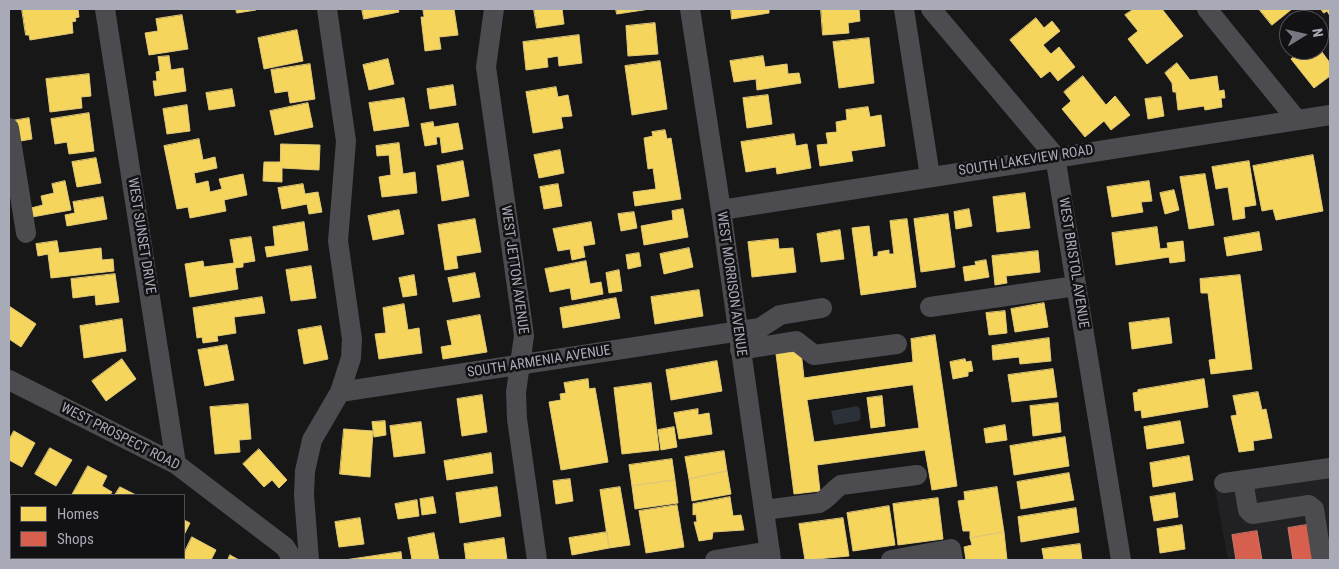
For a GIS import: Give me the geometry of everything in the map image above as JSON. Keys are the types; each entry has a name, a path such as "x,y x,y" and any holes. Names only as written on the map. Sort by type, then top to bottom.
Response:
{"street":[{"name":"WEST SUNSET DRIVE","path":"105,9 176,464"},
{"path":"309,560 304,495 305,471 312,440 340,392 351,358 352,339 338,241 346,141 327,9"},
{"name":"WEST JETTON AVENUE","path":"494,9 486,67 524,336 516,392 517,419 537,560"},
{"name":"WEST MORRISON AVENUE","path":"690,9 722,210 739,341 771,556"},
{"path":"904,9 930,176"},
{"path":"931,9 1055,156"},
{"path":"1208,9 1297,120"},
{"name":"SOUTH LAKEVIEW ROAD","path":"722,210 1330,114"},
{"path":"9,128 26,233"},
{"name":"WEST BRISTOL AVENUE","path":"1055,156 1121,560"},
{"path":"930,307 1076,286"},
{"path":"739,341 778,316 822,308"},
{"path":"778,316 782,344"},
{"path":"739,341 782,344 796,341 814,356 897,344"},
{"name":"SOUTH ARMENIA AVENUE","path":"340,392 520,365 739,341"},
{"name":"WEST PROSPECT ROAD","path":"9,380 176,464 285,547 294,560"},
{"path":"1322,560 1314,509 1309,505 1252,514 1233,482 1330,468"},
{"path":"764,510 826,500 832,490 840,485 917,475"},
{"path":"891,560 951,549 953,560"},
{"path":"715,560 771,556"}],"shaded area":[{"path":"857,406 860,409 861,418 858,421 834,425 831,411"},
{"path":"1330,475 1330,560 1228,560 1215,489 1217,492"}],"building: Homes":[{"path":"22,9 78,9 79,17 75,18 76,21 72,22 73,33 30,40 29,35 26,35"},
{"path":"236,9 256,9 256,10 237,13"},
{"path":"362,9 398,9 399,12 364,19"},
{"path":"423,9 454,9 458,35 439,37 441,49 425,51 421,17 424,17"},
{"path":"534,9 562,9 564,24 537,28"},
{"path":"616,9 650,9 617,14"},
{"path":"731,9 769,9 769,13 732,19"},
{"path":"821,9 859,9 860,21 848,23 849,33 823,35"},
{"path":"1134,9 1162,9 1183,36 1147,64 1128,39 1138,31 1125,15"},
{"path":"1259,9 1292,9 1279,10 1279,19 1272,25"},
{"path":"182,15 188,49 149,55 145,33 158,31 156,19"},
{"path":"1036,18 1044,28 1052,21 1060,31 1043,45 1051,54 1059,47 1075,67 1058,81 1050,71 1041,78 1010,40"},
{"path":"655,23 658,54 628,56 626,26"},
{"path":"297,30 303,61 264,69 258,38"},
{"path":"579,35 582,63 559,66 558,56 547,58 548,67 526,70 523,42"},
{"path":"869,38 874,83 839,88 833,42"},
{"path":"169,56 171,70 183,68 186,91 155,96 153,81 157,81 156,72 160,71 158,57"},
{"path":"763,56 765,67 787,64 788,74 799,73 801,83 757,90 756,79 734,82 730,61"},
{"path":"388,59 394,84 369,90 363,65"},
{"path":"1292,60 1328,60 1330,63 1330,76 1314,88"},
{"path":"660,61 667,109 632,115 625,66"},
{"path":"1177,63 1190,80 1217,76 1219,91 1224,90 1225,98 1221,98 1222,107 1205,110 1204,106 1178,110 1176,92 1173,92 1172,83 1165,73"},
{"path":"310,64 315,99 290,103 288,91 275,93 271,70"},
{"path":"89,74 91,96 81,97 82,108 50,112 46,79"},
{"path":"1083,76 1106,105 1115,96 1130,115 1111,130 1104,121 1085,137 1062,109 1071,101 1064,92"},
{"path":"453,85 456,105 430,109 427,89"},
{"path":"556,87 558,97 568,95 572,116 561,117 563,128 533,133 526,92"},
{"path":"232,89 235,106 209,110 206,93"},
{"path":"768,95 772,124 747,128 743,98"},
{"path":"1161,97 1164,116 1148,119 1145,99"},
{"path":"404,98 409,126 374,131 369,103"},
{"path":"308,103 313,127 275,135 270,111"},
{"path":"187,105 190,131 167,134 163,109"},
{"path":"868,107 870,117 881,115 885,146 851,151 853,161 820,166 817,145 828,144 826,133 837,132 836,122 847,120 846,110"},
{"path":"89,113 94,151 69,154 67,142 55,144 51,119"},
{"path":"29,118 32,139 15,142 12,121"},
{"path":"433,122 434,127 458,123 463,149 442,153 440,137 436,137 437,144 425,146 421,124"},
{"path":"665,130 667,139 671,138 681,199 635,206 633,192 656,189 653,168 648,169 644,138 653,136 652,132"},
{"path":"794,134 796,146 807,144 811,168 777,174 776,167 746,172 741,142"},
{"path":"199,139 203,160 215,157 217,168 194,173 196,184 208,181 210,192 222,189 219,179 243,174 247,195 224,200 226,211 190,218 188,207 177,209 164,146"},
{"path":"399,143 403,174 415,172 417,193 382,197 379,177 391,175 389,155 377,156 376,146"},
{"path":"281,144 320,145 319,170 282,168 282,182 263,181 264,162 280,162"},
{"path":"560,150 564,173 539,178 534,155"},
{"path":"1313,155 1323,211 1276,220 1273,209 1262,211 1253,166"},
{"path":"96,158 101,183 77,187 72,162"},
{"path":"463,161 469,196 442,201 437,166"},
{"path":"1249,161 1256,205 1244,207 1245,218 1233,220 1228,187 1216,189 1212,167"},
{"path":"1205,174 1214,225 1189,229 1180,177"},
{"path":"65,181 71,210 32,217 31,208 43,205 41,196 54,193 52,184"},
{"path":"1149,181 1152,201 1141,202 1143,212 1112,217 1107,187"},
{"path":"303,184 305,194 318,192 322,212 309,214 307,204 282,209 278,188"},
{"path":"558,184 562,206 544,209 540,187"},
{"path":"1174,190 1179,210 1165,214 1160,193"},
{"path":"1025,193 1030,228 997,232 993,197"},
{"path":"103,197 107,219 67,226 65,215 75,213 73,202"},
{"path":"683,209 688,237 644,245 641,226 673,220 672,211"},
{"path":"969,209 972,226 956,229 954,212"},
{"path":"399,210 404,234 373,240 368,216"},
{"path":"634,212 637,228 621,231 618,214"},
{"path":"948,214 955,267 921,272 914,219"},
{"path":"475,219 481,252 456,256 458,268 445,270 438,225"},
{"path":"907,219 916,287 861,295 852,228 869,226 873,257 878,256 878,252 889,250 889,254 894,254 890,221"},
{"path":"304,222 308,250 267,257 265,247 275,246 273,227"},
{"path":"591,222 595,244 583,246 585,257 572,260 570,249 558,251 553,229"},
{"path":"1157,227 1160,249 1168,248 1167,243 1183,241 1185,261 1170,263 1169,257 1116,265 1112,233"},
{"path":"840,230 844,259 821,262 817,234"},
{"path":"1259,232 1262,250 1227,256 1224,238"},
{"path":"251,237 255,261 243,263 243,267 235,268 238,289 190,297 185,264 203,261 204,267 234,263 230,240"},
{"path":"778,239 779,249 793,248 796,272 752,277 748,242"},
{"path":"57,241 59,253 101,248 102,260 113,259 114,271 51,278 48,254 38,256 36,244"},
{"path":"689,248 693,267 664,274 660,254"},
{"path":"1038,251 1040,272 1006,276 1007,283 995,285 992,256"},
{"path":"639,253 641,266 628,269 626,255"},
{"path":"986,260 989,277 965,281 963,267 976,265 975,262"},
{"path":"586,261 590,284 601,282 603,294 572,300 570,288 550,292 545,269"},
{"path":"311,266 316,298 291,301 286,270"},
{"path":"619,270 622,291 609,293 606,273"},
{"path":"475,273 480,297 453,302 448,278"},
{"path":"115,274 119,302 96,305 95,295 73,298 71,279"},
{"path":"414,275 417,295 403,297 399,278"},
{"path":"1240,275 1252,369 1211,374 1209,360 1216,359 1208,293 1201,293 1200,279"},
{"path":"699,290 703,316 655,324 651,297"},
{"path":"262,297 265,313 234,317 236,333 217,336 218,341 203,343 202,337 197,338 193,308"},
{"path":"616,298 620,318 563,328 560,308"},
{"path":"1044,303 1048,327 1015,332 1011,309"},
{"path":"404,304 408,330 419,328 422,353 379,359 375,334 386,333 383,308"},
{"path":"9,306 36,324 21,347 9,339"},
{"path":"1005,311 1007,333 989,335 986,313"},
{"path":"480,315 487,352 443,359 441,347 452,345 447,321"},
{"path":"1169,318 1172,343 1132,349 1129,323"},
{"path":"122,319 126,351 84,358 80,326"},
{"path":"321,326 328,359 304,364 298,330"},
{"path":"935,335 957,486 932,490 925,450 817,465 820,491 794,494 776,354 801,351 804,378 913,362 911,339","holes":["913,385 919,428 814,442 807,400"]},
{"path":"1049,338 1051,361 1020,364 1019,357 993,360 992,346"},
{"path":"227,345 234,380 205,386 198,350"},
{"path":"122,359 136,379 106,401 92,381"},
{"path":"965,359 966,362 971,361 973,371 968,372 968,376 953,379 950,362"},
{"path":"717,361 722,391 671,400 666,370"},
{"path":"1053,369 1057,397 1012,402 1008,375"},
{"path":"588,379 589,389 595,388 608,462 561,470 549,402 561,400 560,394 566,393 564,383"},
{"path":"1204,379 1208,407 1142,418 1141,410 1135,411 1133,393 1138,392 1138,390"},
{"path":"651,383 659,450 622,454 614,388"},
{"path":"1258,392 1262,410 1266,409 1272,438 1253,441 1254,450 1239,452 1231,416 1237,415 1233,396"},
{"path":"482,395 487,432 462,436 457,399"},
{"path":"882,396 885,426 871,428 867,398"},
{"path":"1058,403 1061,432 1033,436 1030,406"},
{"path":"248,404 251,439 239,440 240,452 215,454 210,407"},
{"path":"698,409 698,415 709,413 712,434 679,439 674,413"},
{"path":"385,421 386,435 374,437 372,422"},
{"path":"1180,421 1184,443 1147,449 1144,427"},
{"path":"421,422 425,453 394,457 390,426"},
{"path":"1005,425 1007,440 986,443 984,429"},
{"path":"674,427 677,447 661,450 658,430"},
{"path":"344,429 373,431 370,477 340,474"},
{"path":"14,431 35,443 22,467 9,460 9,440"},
{"path":"1065,437 1069,466 1014,475 1010,446"},
{"path":"50,448 72,460 56,486 35,474"},
{"path":"259,449 287,480 279,488 272,480 264,487 243,464"},
{"path":"724,451 727,471 689,479 685,457"},
{"path":"491,453 493,473 447,480 444,461"},
{"path":"1189,456 1193,480 1153,487 1150,463"},
{"path":"672,459 675,480 632,486 629,465"},
{"path":"88,466 107,476 102,486 112,492 111,494 73,494"},
{"path":"727,471 731,494 692,501 689,479"},
{"path":"1069,473 1074,500 1021,509 1017,482"},
{"path":"570,479 573,501 556,504 553,481"},
{"path":"675,480 678,503 635,509 632,486"},
{"path":"120,487 134,494 116,494"},
{"path":"497,487 501,516 460,523 456,493"},
{"path":"620,487 630,545 609,548 600,490"},
{"path":"997,487 1004,532 970,538 970,531 963,531 958,501 965,500 964,492"},
{"path":"1175,493 1178,517 1154,521 1150,497"},
{"path":"433,497 436,513 422,515 420,499"},
{"path":"730,497 733,516 741,515 744,530 713,532 712,539 699,541 694,522 697,522 696,514 693,515 693,504"},
{"path":"938,498 943,539 898,545 893,504"},
{"path":"417,500 419,516 398,519 395,504"},
{"path":"677,505 684,547 646,553 639,511"},
{"path":"889,506 895,545 853,551 847,513"},
{"path":"1076,508 1079,532 1021,542 1018,517"},
{"path":"360,518 364,544 339,547 335,522"},
{"path":"843,518 849,556 805,560 799,524"},
{"path":"185,520 190,523 185,533"},
{"path":"1182,525 1185,549 1160,553 1157,529"},
{"path":"607,532 609,548 572,555 569,538"},
{"path":"1004,532 1007,560 966,560 964,547 972,545 970,538"},
{"path":"434,533 439,560 412,560 408,538"},
{"path":"192,537 216,550 211,560 187,560 184,559 185,552"},
{"path":"504,538 507,560 466,560 464,544"},
{"path":"1080,544 1082,560 1044,560 1042,549"},
{"path":"401,552 402,560 345,560"},
{"path":"230,555 239,560 228,560"}],"building: Shops":[{"path":"1312,524 1318,560 1293,560 1288,528"},
{"path":"1257,531 1262,560 1236,560 1232,535"}]}
